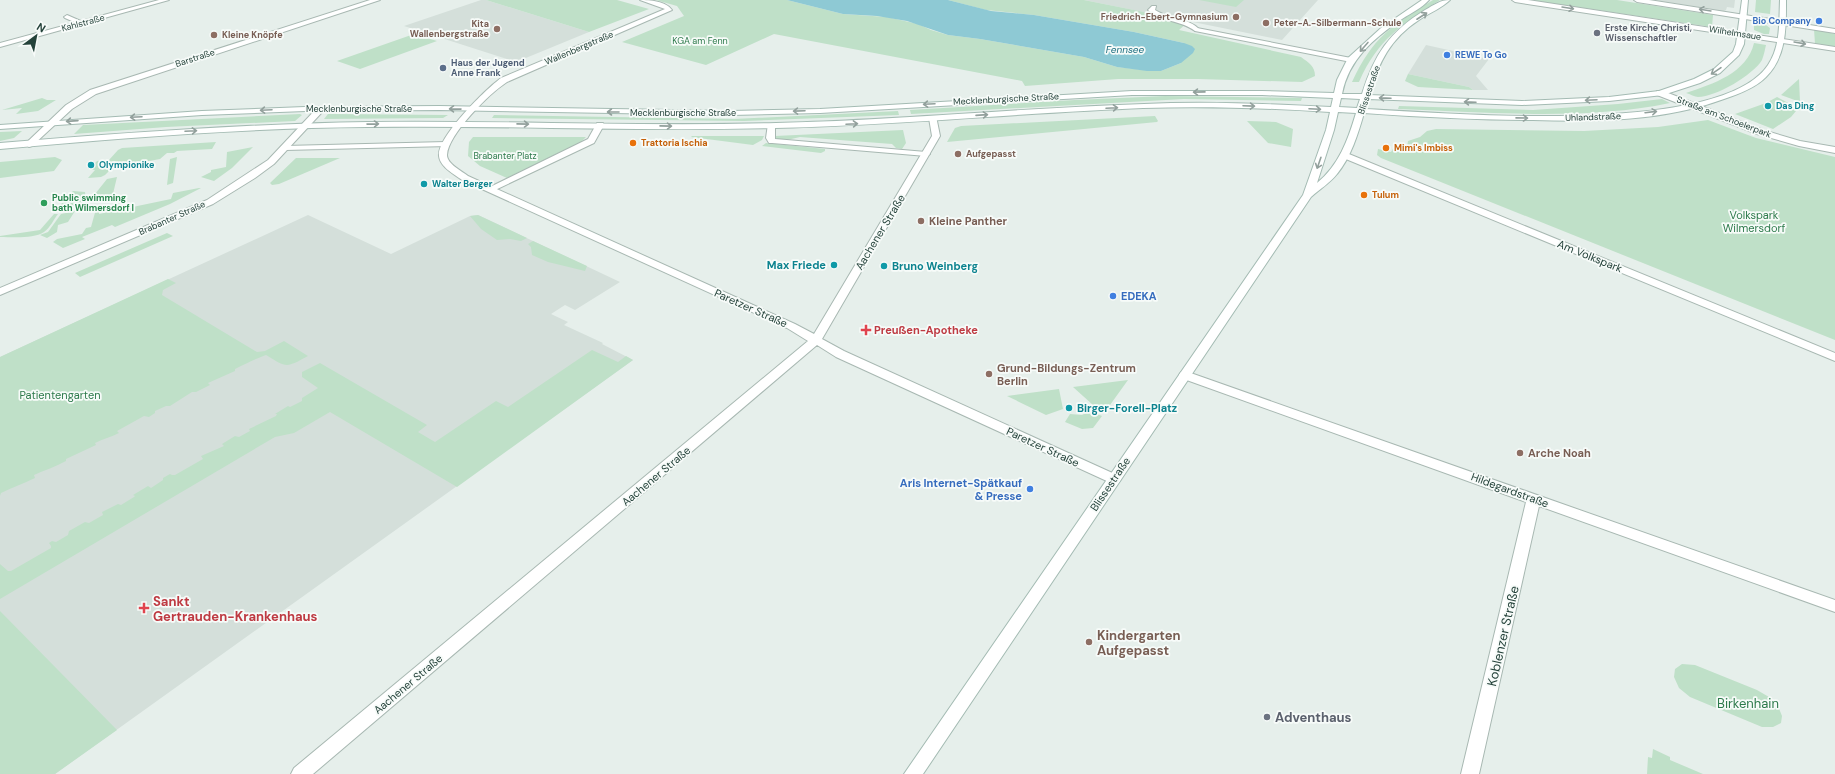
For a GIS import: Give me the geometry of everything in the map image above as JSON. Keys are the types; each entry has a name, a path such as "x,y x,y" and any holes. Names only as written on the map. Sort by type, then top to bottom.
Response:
{"main road":[{"name":"Kahlstraße","path":"0,45 166,0"},
{"name":"Barstraße","path":"29,144 68,107 93,92 377,0"},
{"name":"Wallenbergstraße","path":"472,109 488,92 504,80 669,10 667,7 643,0"},
{"name":"Blissestraße","path":"1308,195 1330,130 1341,80 1351,60 1383,29 1426,0"},
{"name":"Blissestraße","path":"913,774 1308,195 1336,170 1355,130 1377,65 1389,43 1416,20 1447,0"},
{"name":"Wilhelmsaue","path":"1515,0 1835,49"},
{"name":"Wilhelmsaue","path":"1637,0 1835,31"},
{"name":"Uhlandstraße","path":"1365,97 1538,103 1609,99 1660,92 1697,81 1717,71 1736,53 1742,34 1745,0"},
{"name":"Uhlandstraße","path":"1334,110 1511,118 1580,118 1634,114 1693,106 1737,92 1764,75 1774,62 1782,40 1783,0"},
{"path":"1197,30 1351,60"},
{"name":"Mecklenburgische Straße","path":"0,127 194,114 320,109 472,109 731,113 820,111 1132,93 1219,92 1365,97"},
{"name":"Straße am Schoelerpark","path":"1660,92 1771,136 1835,150"},
{"name":"Mecklenburgische Straße","path":"0,146 182,132 304,126 460,124 771,126 824,125 1189,105 1334,110"},
{"name":"Brabanter Straße","path":"0,292 210,202 252,176 271,162 320,109"},
{"path":"446,144 472,109"},
{"name":"Aachener Straße","path":"300,774 816,340 936,136 933,118"},
{"name":"Paretzer Straße","path":"446,144 443,156 446,164 452,170 465,178 791,326 840,354 1114,479"},
{"name":"Am Volkspark","path":"1344,155 1835,356"},
{"name":"Hildegardstraße","path":"1185,374 1835,606"},
{"name":"Koblenzer Straße","path":"1470,774 1534,498"}],"lane":[{"path":"1154,7 1151,10 1159,17 1190,23 1197,30"},
{"path":"67,17 81,23"},
{"path":"490,189 591,141 600,125"},
{"path":"771,126 770,138 772,141 926,154"},
{"path":"285,148 446,144"}],"shaded area":[{"name":"Kita Wallenbergstraße","path":"481,0 486,0 589,32 516,62 404,26"},
{"name":"Friedrich-Ebert-Gymnasium","path":"1084,0 1318,0 1282,40"},
{"path":"1654,0 1735,0 1734,8 1727,7 1724,11"},
{"path":"1426,45 1489,59 1476,76 1488,90 1473,90 1469,87 1408,74"},
{"name":"Sankt Gertrauden-Krankenhaus","path":"308,215 391,254 470,216 478,215 620,282 575,310 565,305 551,314 568,322 564,325 603,343 602,344 633,360 55,774 0,774 0,357"}],"green space":[{"path":"486,0 617,0 649,9 589,32"},
{"name":"KGA am Fenn","path":"656,0 787,0 843,14 887,17 918,24 948,35 1084,57 1117,67 1161,71 1181,63 1184,43 1134,32 1034,15 986,10 948,0 1084,0 1189,21 1179,30 1301,57 1313,67 1315,76 1302,82 1198,79 1118,79 1025,86 1022,81 774,34 706,65 622,42 684,16 677,6"},
{"path":"1199,0 1244,0 1236,7"},
{"path":"1433,0 1440,0 1392,34 1374,54 1359,82 1352,82 1376,43 1395,25"},
{"path":"1530,0 1617,0 1713,15 1712,27"},
{"path":"1756,0 1771,0 1770,14 1755,12"},
{"path":"1754,22 1763,23 1770,28 1769,34 1764,34 1754,30"},
{"path":"1814,29 1835,34 1835,47 1815,44"},
{"path":"414,34 437,41 360,69 337,61"},
{"path":"1754,43 1766,45 1763,58 1751,72 1743,78 1724,89 1706,96 1697,97 1686,93 1707,86 1737,70 1750,53"},
{"path":"1408,74 1469,87 1473,90 1418,87 1405,81"},
{"path":"1799,79 1800,102 1781,95"},
{"path":"1165,96 1302,98 1301,101 1184,99 911,114 910,110 1075,100"},
{"path":"1777,97 1790,104 1796,111 1791,117 1773,129 1735,114 1766,103"},
{"path":"42,98 47,100 56,100 38,111 16,114 22,108 2,110"},
{"path":"1662,99 1670,103 1637,109 1569,114 1398,109 1399,106 1533,110 1618,104"},
{"path":"898,111 899,115 744,121 492,118 494,115 734,119"},
{"path":"328,114 448,115 443,118 324,119"},
{"path":"302,115 295,121 166,127 74,134 83,125"},
{"path":"1155,116 1158,121 1157,122 947,142 955,128 961,126"},
{"name":"Volkspark Wilmersdorf","path":"1708,120 1756,138 1835,157 1835,340 1381,158 1377,155 1378,149 1391,152 1394,147 1407,147 1408,141 1420,137 1427,131 1436,129 1584,131 1658,127"},
{"path":"1247,121 1276,122 1293,129 1291,147 1268,143"},
{"path":"903,130 906,143 902,149 896,148 892,144 800,137 787,140 776,139 775,137 775,136"},
{"path":"22,131 14,138 0,141 0,132"},
{"path":"764,136 762,140 753,145 691,137"},
{"name":"Brabanter Platz","path":"473,137 586,137 581,142 507,178 480,166 468,156 469,142"},
{"path":"216,142 212,149 167,153 160,159 112,168 101,177 88,178 95,170 90,169 97,161 109,160 118,150 122,148"},
{"path":"766,143 825,149 825,151 821,153 762,146"},
{"path":"253,147 232,168 214,181 201,177 211,172 211,170 226,167 227,152"},
{"path":"55,157 62,160 54,171 0,178 0,162"},
{"path":"177,157 173,183 167,185 170,159"},
{"path":"296,158 340,158 279,184 272,185 270,183"},
{"path":"117,177 112,198 100,200 95,194 107,179"},
{"path":"201,188 170,204 115,227 112,225 82,237 85,239 63,248 53,242 57,239 82,234 86,228 91,227 96,209 100,208 99,214 171,199 173,193"},
{"path":"73,191 85,192 86,203 56,210"},
{"path":"75,211 68,222 58,225 57,232 47,238 40,235 48,232 61,214"},
{"path":"54,214 58,214 48,228 40,234 23,237 0,237 40,230"},
{"path":"478,215 527,238 521,241 510,239 497,240 481,229 470,216"},
{"path":"167,233 173,236 80,277 75,273"},
{"path":"533,241 587,266 585,271 548,262 532,255 531,247 528,244"},
{"name":"Patientengarten","path":"168,279 176,283 163,290 162,295 257,352 265,351 284,341 308,356 295,363 287,365 266,355 254,360 235,369 235,371 208,383 210,385 196,392 192,392 170,406 166,406 155,411 155,413 149,417 144,416 117,431 119,433 95,443 96,445 66,459 66,461 34,475 35,478 1,493 0,496 0,357"},
{"path":"592,350 618,362 626,356 633,360 457,487 330,412 294,433 275,437 0,599 0,564 8,571 11,571 51,548 49,543 52,541 56,542 68,535 69,531 85,522 89,523 103,515 102,512 118,504 121,505 135,496 133,495 148,486 151,488 170,474 175,475 203,459 201,456 224,446 222,444 235,436 239,437 250,431 249,429 276,416 277,414 275,414 288,406 290,407 302,401 302,398 318,388 302,377 302,372 320,363 427,425 418,432 435,442 496,401 508,407"},
{"path":"1128,380 1110,405 1093,405 1073,387"},
{"path":"1059,389 1063,409 1046,415 1007,396"},
{"path":"1090,411 1102,416 1093,428 1082,429 1065,422 1070,414 1082,415"},
{"path":"0,611 117,730 55,774 0,774"},
{"name":"Birkenhain","path":"1682,664 1695,665 1757,690 1769,697 1778,706 1782,716 1781,723 1773,727 1762,727 1690,697 1679,688 1674,677 1675,669"},
{"path":"1653,749 1670,757 1670,760 1703,774 1647,774 1648,757 1652,758"}],"water":[{"name":"Fennsee","path":"787,0 948,0 991,11 1034,15 1134,32 1184,43 1195,49 1193,53 1181,63 1161,71 1147,71 1117,67 1084,57 948,35 907,21 877,16 843,14"}],"place":[{"name":"Friedrich-Ebert-Gymnasium","path":"1236,17"},
{"name":"Bio Company","path":"1819,21"},
{"name":"Peter-A.-Silbermann-Schule","path":"1266,23"},
{"name":"Kita Wallenbergstraße","path":"497,29"},
{"name":"Erste Kirche Christi, Wissenschaftler","path":"1597,33"},
{"name":"Kleine Knöpfe","path":"214,35"},
{"name":"REWE To Go","path":"1447,55"},
{"name":"Haus der Jugend Anne Frank","path":"443,68"},
{"name":"Das Ding","path":"1768,106"},
{"name":"Trattoria Ischia","path":"633,143"},
{"name":"Mimi's Imbiss","path":"1386,148"},
{"name":"Aufgepasst","path":"958,154"},
{"name":"Olympionike","path":"91,165"},
{"name":"Walter Berger","path":"424,184"},
{"name":"Tulum","path":"1364,195"},
{"name":"Public swimming bath Wilmersdorf I","path":"44,203"},
{"name":"Kleine Panther","path":"921,221"},
{"name":"Max Friede","path":"834,265"},
{"name":"Bruno Weinberg","path":"884,266"},
{"name":"EDEKA","path":"1113,296"},
{"name":"Preußen-Apotheke","path":"866,330"},
{"name":"Grund-Bildungs-Zentrum Berlin","path":"989,374"},
{"name":"Birger-Forell-Platz","path":"1069,408"},
{"name":"Arche Noah","path":"1520,453"},
{"name":"Aris Internet-Spätkauf & Presse","path":"1030,489"},
{"name":"Sankt Gertrauden-Krankenhaus","path":"144,608"},
{"name":"Kindergarten Aufgepasst","path":"1089,642"},
{"name":"Adventhaus","path":"1267,717"}]}
